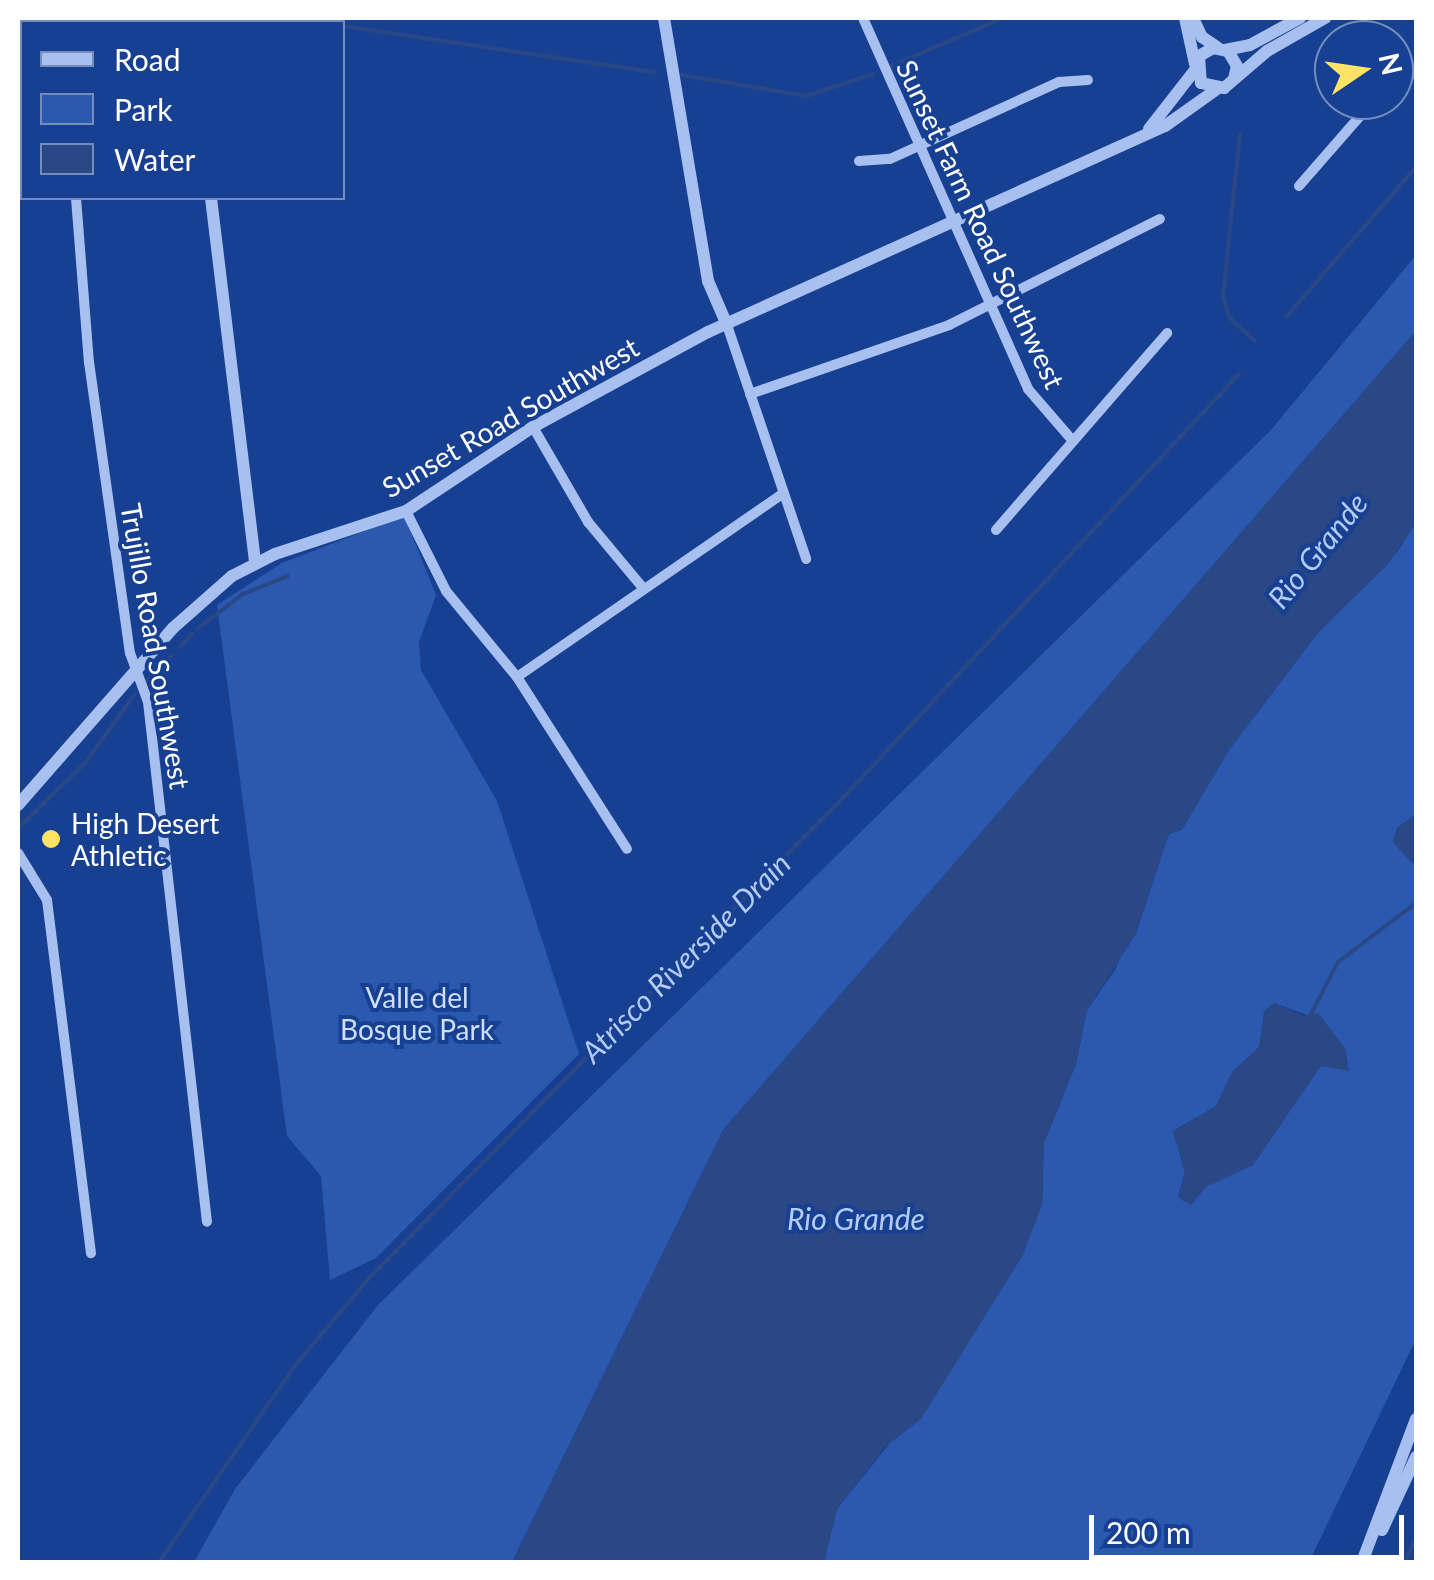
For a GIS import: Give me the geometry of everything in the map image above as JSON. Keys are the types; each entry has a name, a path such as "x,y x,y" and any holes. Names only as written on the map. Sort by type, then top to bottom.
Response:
{"street":[{"path":"664,18 708,281 727,325 806,559"},
{"name":"Sunset Farm Road Southwest","path":"864,18 917,147 1028,389 1073,442"},
{"path":"1185,18 1201,83 1217,89 1266,51 1325,18"},
{"path":"1193,18 1202,37 1236,62 1234,78"},
{"path":"1196,68 1202,54 1250,45 1300,18"},
{"name":"Sunset Road Southwest","path":"1148,131 1196,68"},
{"path":"859,161 882,161 1059,82 1088,80"},
{"name":"Sunset Road Southwest","path":"18,805 191,609 255,563 406,511 533,427 727,325 1148,131 1217,89"},
{"path":"1299,186 1357,120"},
{"name":"Trujillo Road Southwest","path":"76,200 90,362 137,672 148,702 207,1222"},
{"path":"211,200 255,563"},
{"path":"750,394 990,304 1160,220"},
{"path":"996,530 1167,333"},
{"path":"533,427 588,522 642,588"},
{"path":"517,677 782,494"},
{"path":"406,511 446,591 517,677 627,848"},
{"path":"18,853 47,900 91,1253"},
{"path":"1363,1562 1416,1419"},
{"path":"1363,1562 1416,1457"}],"green space":[{"path":"1416,255 1416,331 723,1130 512,1562 194,1562 235,1489 378,1305 1271,430"},
{"name":"Valle del Bosque Park","path":"404,516 436,595 419,642 421,670 497,801 579,1054 376,1258 330,1280 321,1176 287,1136 217,605 282,563"},
{"path":"1416,522 1416,814 1397,828 1393,842 1416,867 1416,1339 1309,1562 824,1562 837,1509 959,1357 1042,1205 1044,1143 1076,1064 1087,1010 1115,970 1169,834 1182,829 1229,750 1317,634 1398,551","holes":["1274,1003 1310,1016 1321,1065 1253,1165 1178,1197 1185,1172 1173,1131 1216,1106 1232,1072 1259,1047"]}],"water":[{"name":"Rio Grande","path":"1416,331 1416,522 1389,563 1317,634 1229,750 1182,830 1169,834 1136,934 1087,1010 1076,1064 1044,1143 1042,1205 1023,1255 921,1419 885,1447 837,1509 824,1562 512,1562 723,1130"},
{"path":"1416,814 1416,867 1393,842 1397,828"},
{"path":"1274,1003 1304,1016 1318,1013 1345,1048 1349,1071 1321,1066 1253,1165 1206,1187 1191,1205 1178,1198 1185,1172 1173,1131 1216,1106 1232,1072 1259,1047 1264,1011"}],"waterway":[{"path":"304,18 316,20"},
{"path":"891,66 1003,18"},
{"path":"345,26 655,72"},
{"path":"682,75 806,96 873,74"},
{"path":"1240,134 1223,295 1229,317 1255,341"},
{"name":"Atrisco Riverside Drain","path":"1286,317 1416,167"},
{"name":"Atrisco Riverside Drain","path":"159,1562 297,1363 372,1275 838,803 1239,374"},
{"path":"197,629 243,594 288,576"},
{"path":"180,647 192,634"},
{"path":"146,682 172,655"},
{"path":"18,828 85,763 135,694"},
{"path":"1310,1016 1338,962 1416,903"},
{"path":"1405,1562 1416,1538"}],"place":[{"name":"High Desert Athletic","path":"51,839"}]}
